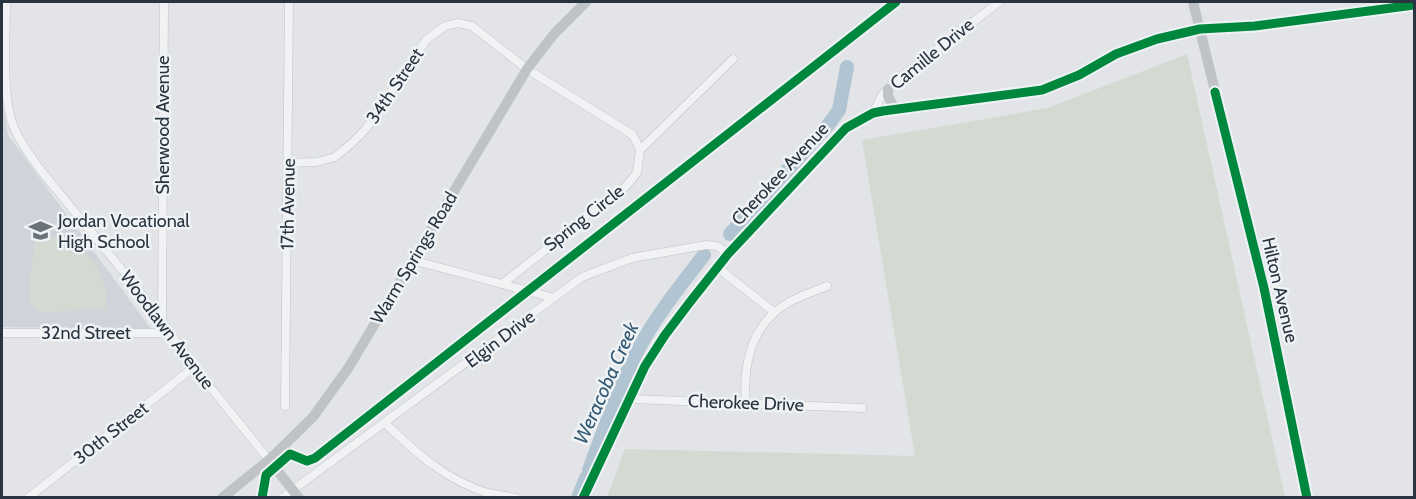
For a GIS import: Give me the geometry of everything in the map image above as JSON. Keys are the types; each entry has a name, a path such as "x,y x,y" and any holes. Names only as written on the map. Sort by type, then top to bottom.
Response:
{"street":[{"name":"Woodlawn Avenue","path":"6,2 7,96 11,121 22,143 39,168 162,321 194,368 269,460"},
{"name":"Sherwood Avenue","path":"162,321 164,2"},
{"name":"17th Avenue","path":"285,406 289,2"},
{"name":"Warm Springs Road","path":"222,498 269,460 323,405 349,367 527,69 554,34 586,2"},
{"name":"Camille Drive","path":"873,113 882,95 897,80 999,2"},
{"name":"Hilton Avenue","path":"1192,2 1264,288 1307,498"},
{"name":"Cherokee Avenue","path":"584,498 654,350 728,254 846,128 873,113 1042,90 1079,75 1116,54 1157,39 1200,29 1255,26 1414,5"},
{"name":"34th Street","path":"288,163 317,162 335,157 365,130 426,40 445,26 458,23 472,26 527,69"},
{"path":"527,69 633,135 640,150 733,59"},
{"path":"888,89 888,96 895,109"},
{"name":"Spring Circle","path":"502,284 590,213 621,192 637,173 640,150"},
{"name":"Elgin Drive","path":"282,498 296,494 385,423 582,278 632,258 706,245 717,246 728,254"},
{"path":"412,260 554,298"},
{"path":"718,268 774,312"},
{"path":"746,403 744,384 754,340 760,329 774,312 827,285"},
{"name":"32nd Street","path":"2,333 170,333"},
{"name":"30th Street","path":"28,498 194,368"},
{"name":"Cherokee Drive","path":"631,399 862,408"},
{"path":"385,423 425,460 458,480 489,493 516,498"},
{"path":"269,460 296,494"}],"shaded area":[{"path":"1187,54 1285,497 607,497 625,449 915,456 862,140 1048,108"},
{"name":"Jordan Vocational High School","path":"2,98 8,135 151,329 2,327"},
{"path":"36,236 60,238 89,256 101,275 106,308 40,313 31,304 31,269"}],"waterway":[{"name":"Weracoba Creek","path":"730,234 839,110 847,67"},
{"name":"Weracoba Creek","path":"589,470 618,394 638,350 660,313 704,255"},
{"name":"Weracoba Creek","path":"578,498 586,478"}],"cycle path":[{"path":"262,498 266,475 290,454 307,461 315,458 896,2"},
{"path":"583,498 645,366 665,335 728,254 846,128 873,113 883,111 1042,90 1079,75 1116,54 1157,39 1200,29 1255,26 1414,5"},
{"path":"1215,92 1264,288 1307,498"}],"place":[{"name":"Jordan Vocational High School","path":"40,231"}]}
